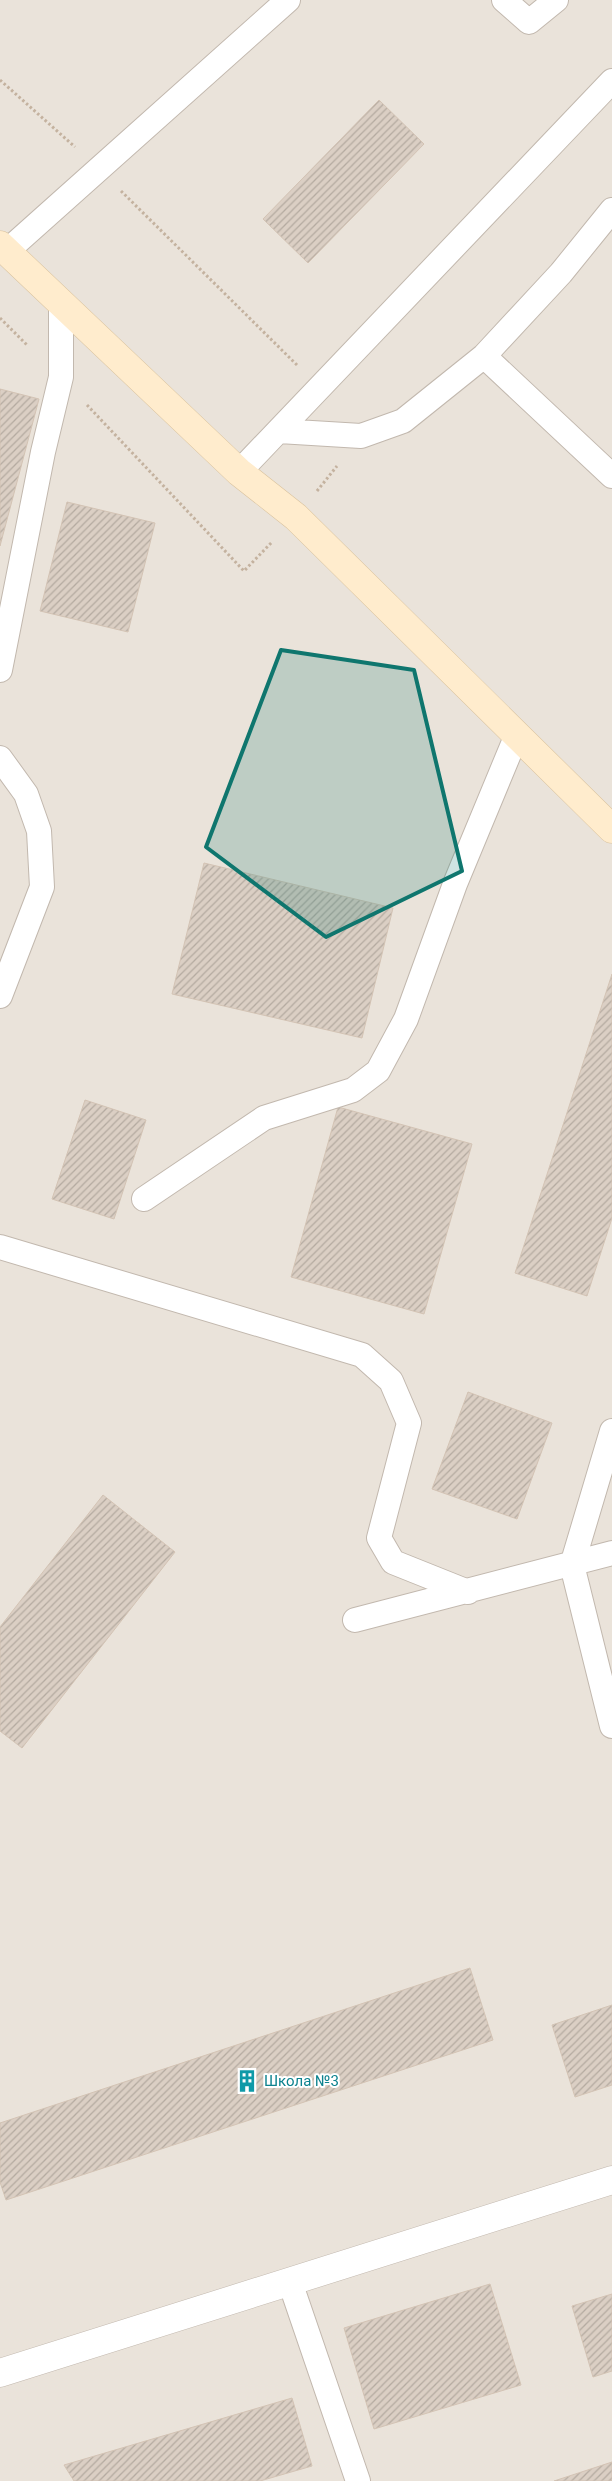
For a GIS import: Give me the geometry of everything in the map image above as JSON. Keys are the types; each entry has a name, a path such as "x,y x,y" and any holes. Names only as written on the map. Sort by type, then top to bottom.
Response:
{"street":[{"path":"3,248 239,472 296,517 516,737 612,829"},
{"path":"1,2367 290,2282 612,2180"}],"lane":[{"path":"3,248 99,169 288,0"},
{"path":"504,0 530,22 556,0"},
{"path":"239,472 612,81"},
{"path":"279,431 361,436 403,421 484,356 561,273 612,210"},
{"path":"0,670 43,452 61,377 61,304"},
{"path":"484,356 612,476"},
{"path":"144,1199 264,1118 353,1090 378,1071 406,1019 455,884 516,737"},
{"path":"0,758 26,794 38,831 42,887 0,996"},
{"path":"0,1248 362,1355 391,1381 409,1423 379,1538 393,1562 468,1592"},
{"path":"612,1431 572,1565 612,1726"},
{"path":"355,1620 572,1565 612,1553"},
{"path":"290,2282 358,2481"}],"path":[{"path":"0,80 99,169 320,388"},
{"path":"0,318 61,377 244,572 296,517 361,436"}],"highlighted area":[{"path":"281,650 414,670 462,871 326,937 206,847"}],"shaded area":[{"path":"0,0 612,0 612,2481 0,2481"}],"building":[{"path":"379,100 424,144 308,263 263,219"},
{"path":"0,389 39,399 0,546"},
{"path":"67,502 155,523 128,632 40,611"},
{"path":"204,863 393,908 362,1038 172,994"},
{"path":"612,974 612,1218 587,1296 515,1273"},
{"path":"85,1100 146,1120 114,1219 52,1199"},
{"path":"338,1107 472,1144 424,1314 291,1277"},
{"path":"468,1392 552,1423 517,1519 432,1489"},
{"path":"103,1495 175,1552 22,1748 0,1731 0,1627"},
{"name":"Школа №3","path":"470,1968 493,2040 6,2200 0,2182 0,2123"},
{"path":"612,2005 612,2085 575,2097 552,2025"},
{"path":"490,2284 521,2385 374,2429 344,2328"},
{"path":"612,2294 612,2371 593,2377 572,2306"},
{"path":"292,2398 312,2466 260,2481 74,2481 64,2465"},
{"path":"612,2462 612,2481 554,2481"}],"place":[{"name":"Школа №3","path":"247,2081"}]}
